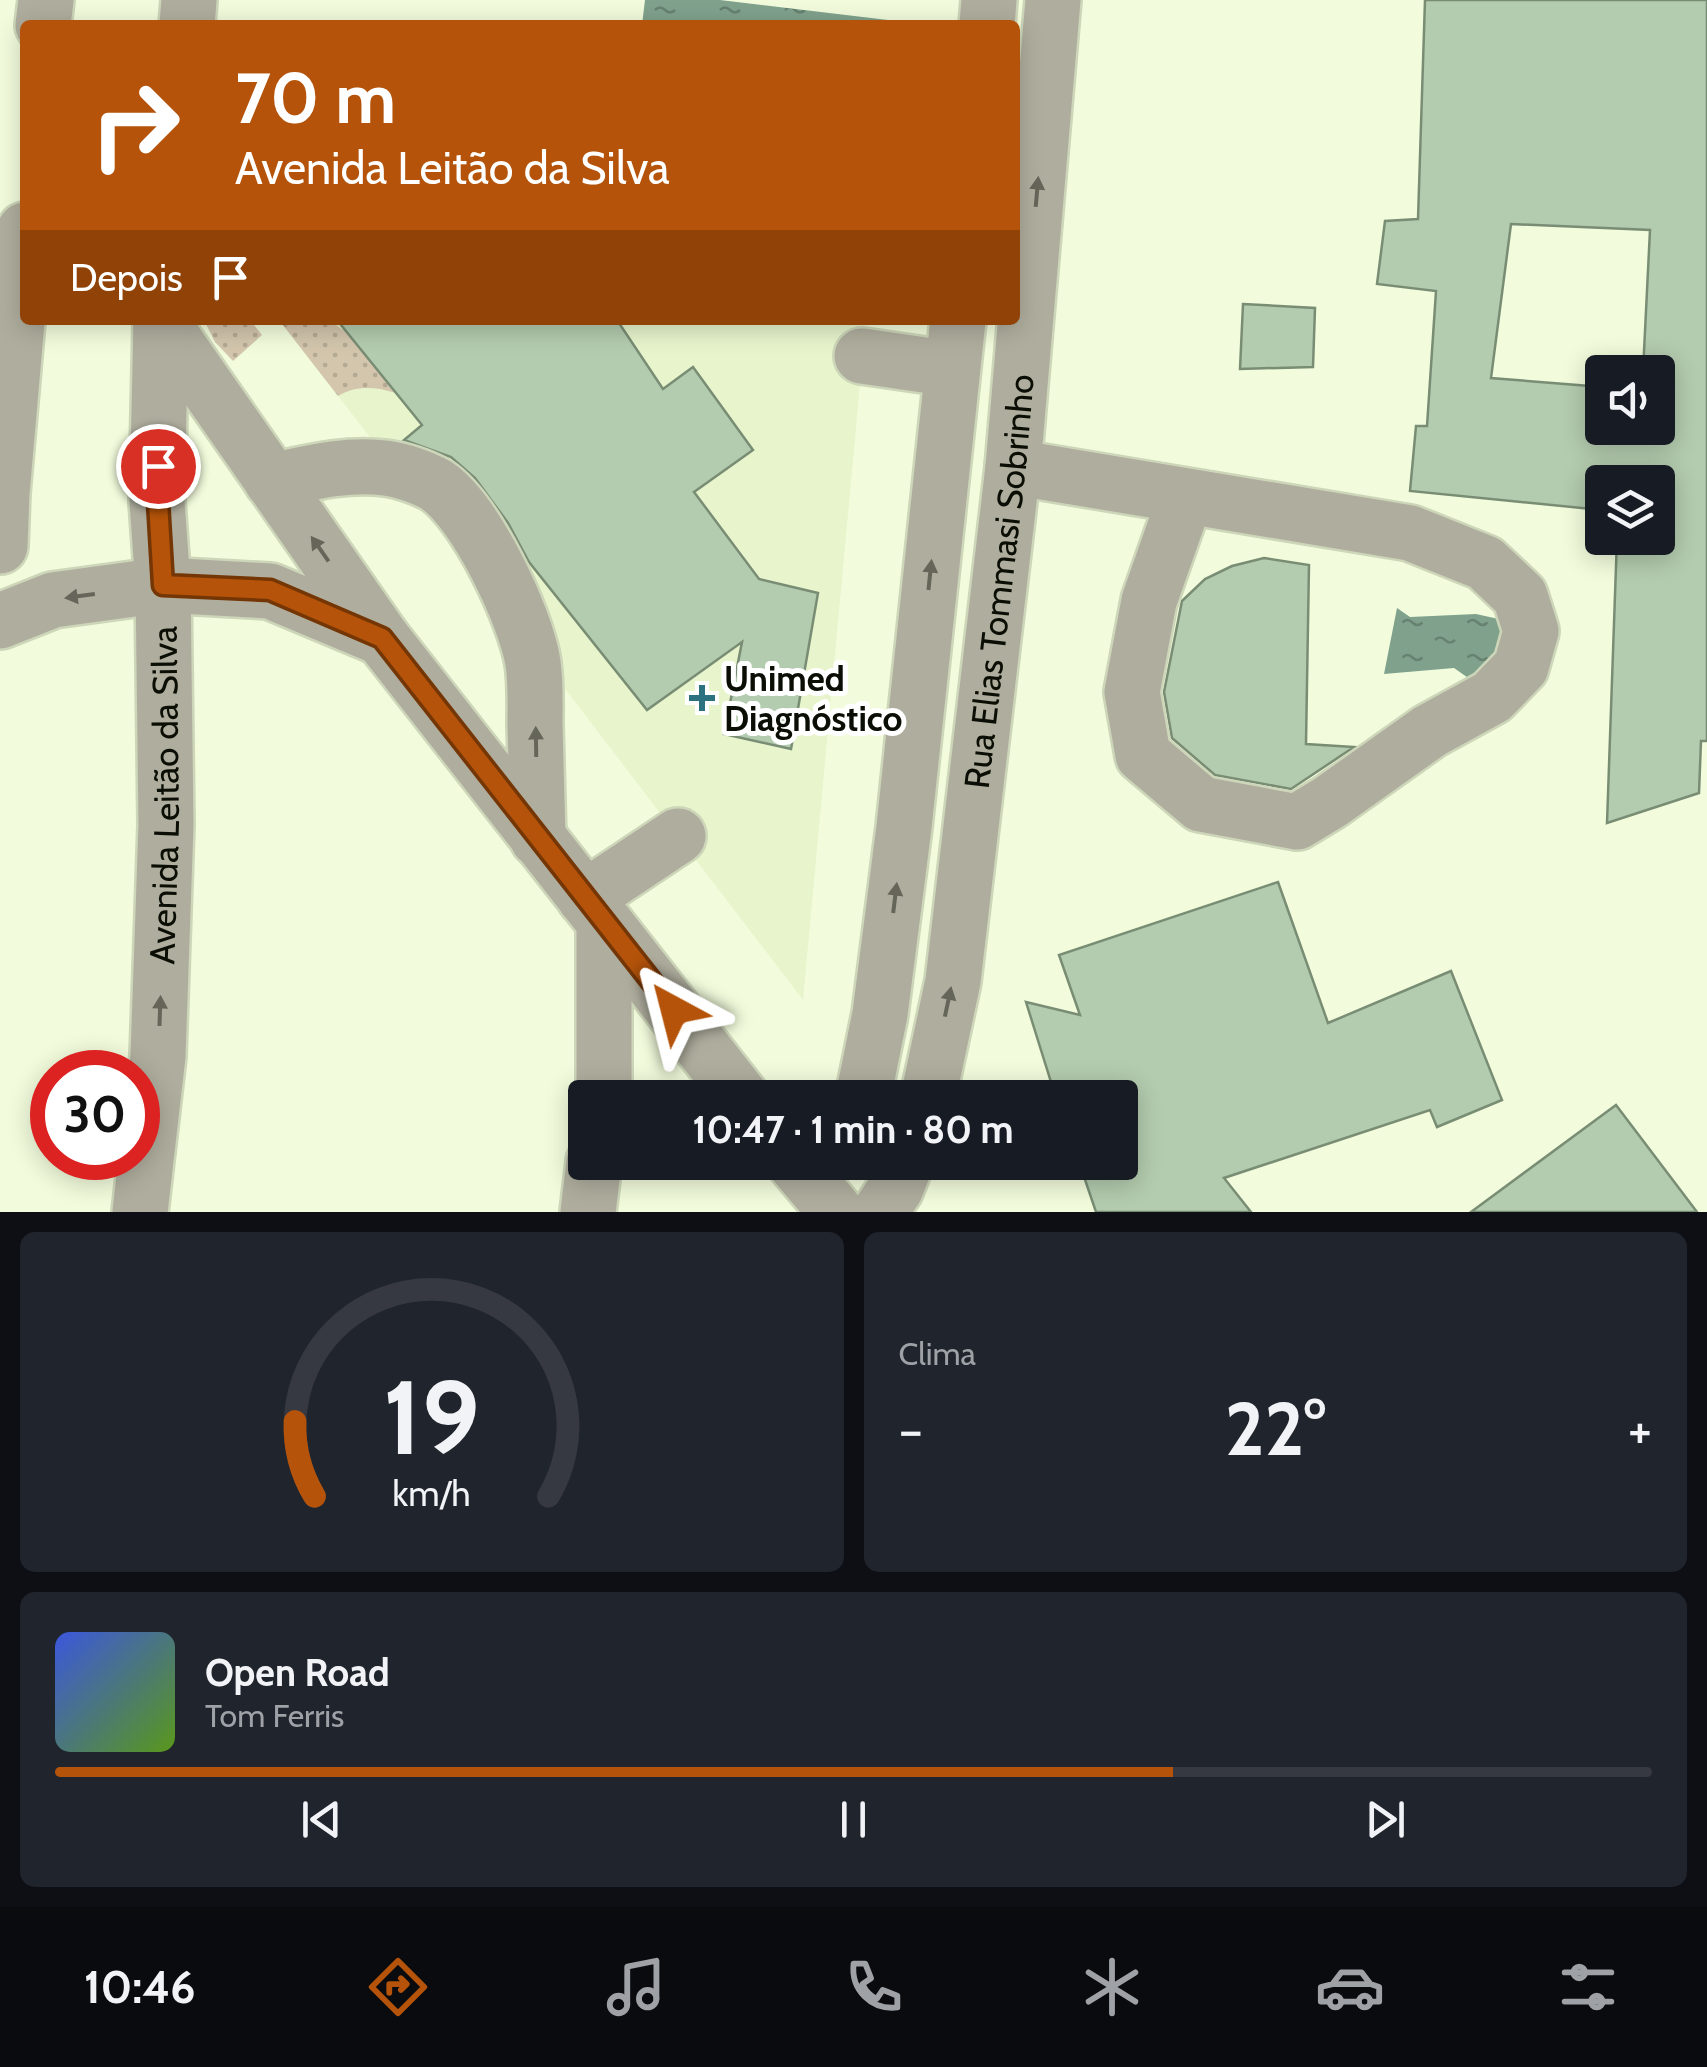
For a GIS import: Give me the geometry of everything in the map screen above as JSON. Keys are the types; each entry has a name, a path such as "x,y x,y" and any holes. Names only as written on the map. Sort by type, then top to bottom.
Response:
{"street":[{"name":"Rua Elias Tommasi Sobrinho","path":"932,1080 952,981 1013,467 1053,0"},
{"path":"0,546 20,287"},
{"name":"Avenida Leitão da Silva","path":"140,1212 158,1056 166,825 158,502 161,325"},
{"path":"164,325 382,638 728,1080"},
{"name":"Rua Elias Tommasi Sobrinho","path":"867,1080 880,1014 904,827 955,345"},
{"path":"862,356 955,345"},
{"path":"1013,467 1410,533 1485,563 1520,596 1532,631 1522,667 1492,697 1430,731 1297,822 1202,804 1143,755 1132,692 1149,602 1186,496"},
{"path":"272,481 329,468 384,468 433,484 460,509 496,564 533,659 538,839"},
{"path":"0,621 53,600 163,585 270,590 382,638"},
{"path":"594,910 678,836"},
{"path":"594,910 604,1080"},
{"path":"588,1212 592,1180"},
{"path":"880,1212 899,1180"}],"shaded area":[{"path":"206,325 254,325 262,335 233,361 215,342"},
{"name":"Unimed Diagnóstico","path":"283,325 866,325 803,1000"},
{"path":"283,325 336,325 396,393 366,388 338,396"}],"water":[{"path":"645,0 720,0 888,20 643,20"},
{"path":"1397,608 1410,617 1476,614 1503,620 1512,648 1474,682 1454,668 1384,674"}],"building":[{"path":"1425,0 1707,0 1707,741 1701,741 1699,793 1607,823 1616,555 1675,555 1675,465 1585,465 1585,508 1410,491 1416,426 1427,426 1436,291 1377,284 1385,221 1418,219","holes":["1511,224 1650,230 1644,355 1675,355 1675,445 1585,445 1585,386 1491,378"]},
{"path":"1243,304 1315,308 1313,367 1240,369"},
{"path":"341,325 620,325 663,389 693,367 753,450 694,492 759,579 818,593 791,749 724,734 742,642 647,710 529,562 508,523 475,478 451,457 404,440 422,425"},
{"path":"1264,558 1309,565 1306,744 1354,747 1291,789 1215,775 1172,738 1164,692 1182,601 1205,579 1232,566"},
{"path":"1278,882 1328,1023 1451,971 1502,1100 1437,1127 1430,1110 1224,1178 1251,1212 1096,1212 1085,1180 1138,1180 1138,1080 1050,1080 1026,1002 1080,1015 1059,955"},
{"path":"1616,1105 1697,1212 1471,1212"}],"place":[{"name":"Unimed Diagnóstico","path":"702,698"}],"route":[{"path":"158,466 163,585 270,590 382,638 674,1010"}]}
